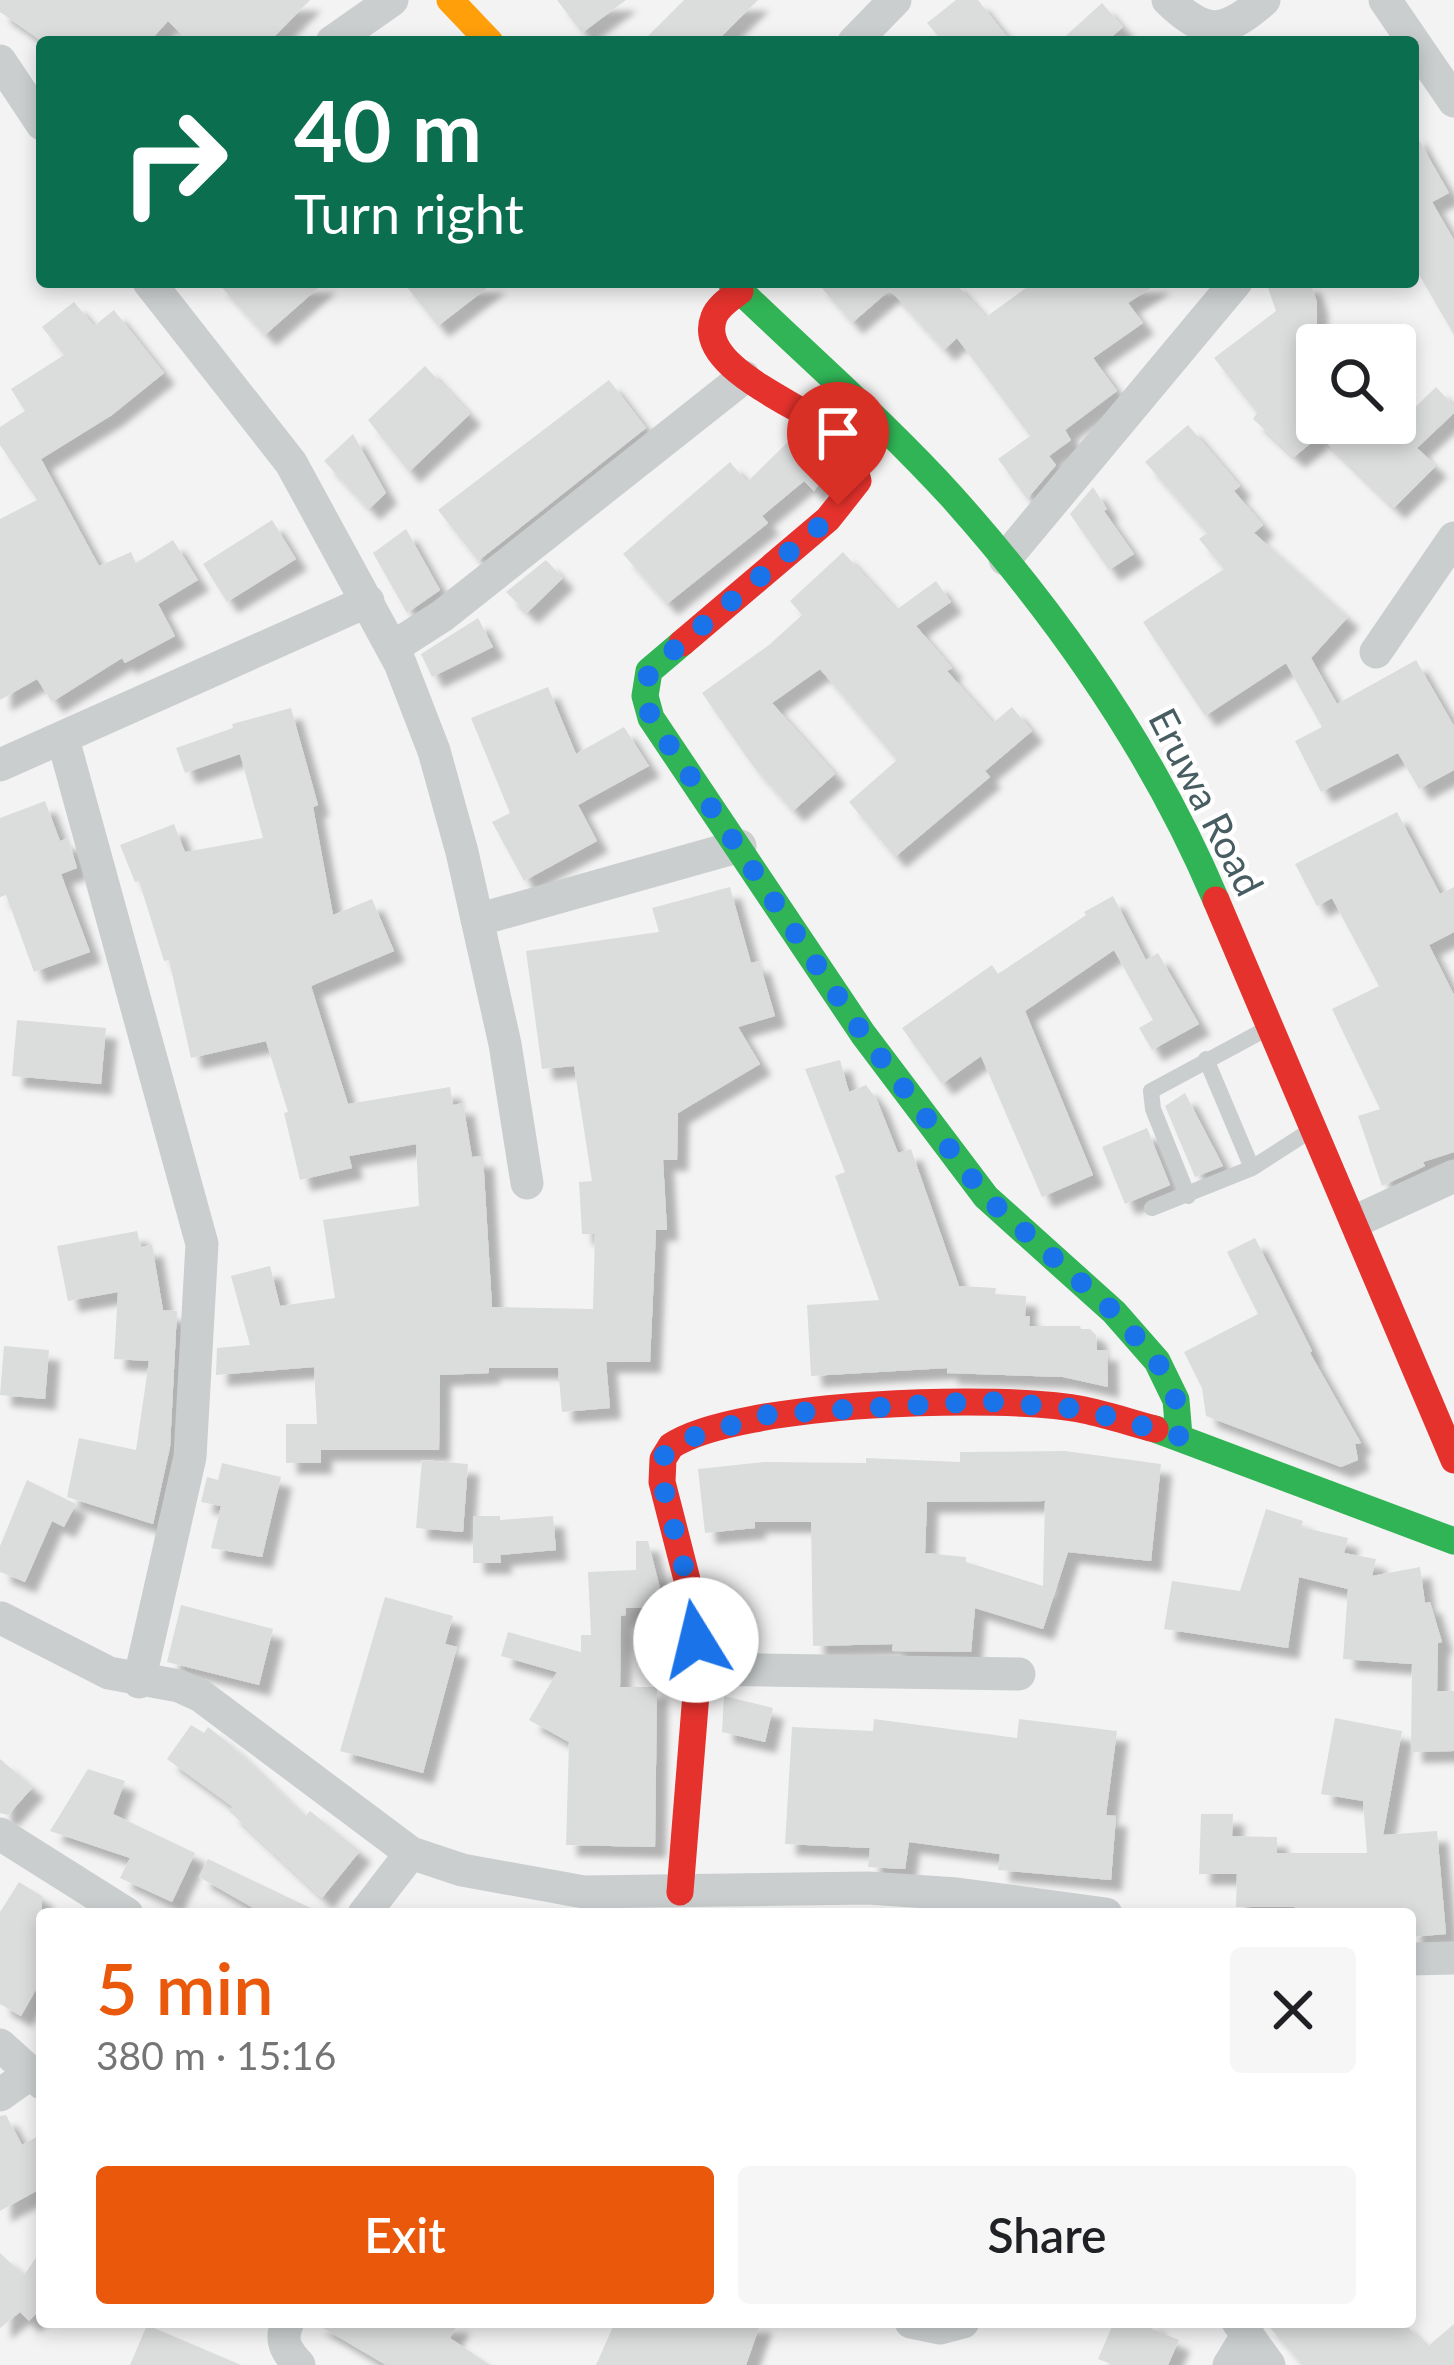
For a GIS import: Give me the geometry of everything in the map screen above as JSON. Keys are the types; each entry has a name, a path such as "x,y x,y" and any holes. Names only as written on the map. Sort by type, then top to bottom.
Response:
{"street":[{"path":"341,36 392,0"},
{"path":"450,0 484,36"},
{"path":"860,36 895,0"},
{"path":"1168,0 1187,19 1208,28 1226,27 1264,0"},
{"path":"1385,0 1411,36"},
{"path":"1419,47 1452,92"},
{"path":"0,61 36,115"},
{"path":"153,288 291,463 392,648 434,751 477,920 505,1044 527,1183"},
{"path":"734,288 714,315 715,347 744,377 840,438 859,482 828,519 649,671 645,697 651,718 863,1034 986,1197 1114,1312 1157,1361 1176,1400 1179,1436"},
{"name":"Eruwa Road","path":"738,288 950,495 1103,689 1197,854 1454,1460"},
{"path":"1005,559 1231,288"},
{"path":"392,648 442,616 744,377"},
{"path":"1376,652 1454,538"},
{"path":"0,765 368,601"},
{"path":"63,739 202,1244 190,1457 139,1682"},
{"path":"477,920 740,846"},
{"path":"1356,1221 1454,1176"},
{"path":"666,1899 698,1669 695,1611 660,1463 676,1442 770,1414 984,1401 1081,1409 1179,1436 1454,1541"},
{"path":"2,1618 109,1673 179,1686 201,1696 411,1853 462,1870 584,1892 666,1899 868,1888 1062,1908"},
{"path":"698,1669 1019,1674"},
{"path":"0,1834 117,1908"},
{"path":"369,1908 411,1853"},
{"path":"1416,1960 1454,1958"},
{"path":"0,2045 36,2078 0,2096"},
{"path":"284,2328 285,2349 299,2365"},
{"path":"1229,2365 1243,2328"},
{"path":"1243,2328 1269,2365"}],"lane":[{"path":"1188,1196 1153,1109 1151,1091 1270,1027"},
{"path":"1206,1059 1252,1168"},
{"path":"1151,1208 1252,1168 1313,1129"}],"building":[{"path":"0,0 310,0 275,36 183,36 168,21 154,36 36,37 0,12"},
{"path":"557,0 626,0 582,33"},
{"path":"684,0 758,0 722,36 648,36"},
{"path":"956,0 978,0 1006,36 938,36 927,23"},
{"path":"1102,3 1123,27 1113,36 1066,36"},
{"path":"1419,140 1449,193 1432,202 1454,240 1454,335 1419,274"},
{"path":"222,288 318,288 265,335"},
{"path":"408,288 487,288 438,326"},
{"path":"822,288 959,288 986,317 1026,288 1151,288 1128,303 1143,323 1093,358 1117,391 1065,430 1071,440 1049,456 1056,465 1027,499 998,459 1030,436 957,338 944,350 890,290 852,323"},
{"path":"1268,288 1312,288 1317,324 1296,324 1296,444 1310,444 1294,457 1253,419 1257,413 1214,358 1276,311"},
{"path":"74,302 94,326 114,310 164,373 112,415 41,459 99,566 131,552 136,563 173,540 198,580 158,604 175,636 125,663 122,658 52,702 37,679 0,700 0,519 37,500 0,445 0,427 25,411 11,389 64,355 42,327"},
{"path":"425,366 470,414 409,472 368,420"},
{"path":"609,380 646,428 478,561 438,510"},
{"path":"1436,387 1454,406 1454,413 1417,448 1436,466 1394,508 1328,444 1416,444 1416,406"},
{"path":"1188,425 1240,486 1234,491 1263,525 1254,533 1348,617 1311,658 1337,704 1416,660 1454,726 1454,770 1419,789 1398,753 1321,792 1295,741 1322,727 1286,663 1205,716 1143,622 1224,569 1199,539 1207,533 1145,462"},
{"path":"353,434 386,493 369,509 324,461"},
{"path":"791,439 819,458 826,475 814,491 804,481 762,516 768,523 667,604 623,554 730,462 747,482"},
{"path":"1093,487 1134,554 1109,570 1070,514"},
{"path":"272,520 296,559 227,602 203,564"},
{"path":"406,529 440,590 407,613 373,553"},
{"path":"843,552 896,610 936,581 951,602 916,626 952,668 947,671 993,723 1012,707 1032,731 985,771 990,777 895,857 849,802 897,760 820,669 772,703 835,774 793,811 753,766 702,693 802,615 790,601"},
{"path":"546,560 563,578 527,613 506,592"},
{"path":"478,618 493,647 432,677 421,654"},
{"path":"548,687 576,754 624,727 649,766 578,805 597,841 524,881 492,822 510,813 471,718"},
{"path":"291,708 318,805 313,807 333,915 372,899 394,951 311,986 348,1104 450,1087 453,1105 463,1103 472,1157 483,1156 492,1307 593,1309 595,1234 582,1234 579,1182 592,1181 574,1066 542,1069 526,951 659,932 652,908 730,887 751,963 759,961 775,1016 738,1027 760,1064 678,1113 677,1160 663,1160 667,1230 656,1230 650,1362 606,1362 610,1408 562,1412 558,1368 489,1368 489,1373 440,1375 439,1450 321,1450 321,1463 286,1463 286,1424 317,1424 314,1367 216,1375 217,1348 250,1345 231,1276 270,1266 280,1306 335,1298 323,1220 419,1206 416,1144 349,1156 352,1168 300,1180 284,1113 288,1112 266,1041 191,1058 169,960 164,961 139,881 135,882 120,845 174,824 185,852 263,838 240,754 185,773 176,748 233,728 232,724"},
{"path":"45,801 60,841 68,838 77,868 61,874 90,952 34,972 6,895 0,897 0,818"},
{"path":"1397,812 1440,894 1454,887 1454,932 1429,945 1454,995 1454,1152 1423,1162 1425,1166 1382,1186 1358,1116 1380,1109 1332,1009 1379,986 1332,898 1317,906 1295,864"},
{"path":"1113,896 1146,960 1158,953 1199,1024 1152,1050 1139,1028 1153,1020 1114,950 1025,1011 1093,1175 1042,1197 981,1056 942,1084 902,1028 992,965 998,974"},
{"path":"17,1020 106,1028 101,1084 12,1076"},
{"path":"840,1060 849,1092 866,1085 898,1153 911,1149 959,1286 1026,1296 1029,1326 1090,1329 1096,1335 1097,1350 1107,1350 1108,1387 1063,1377 947,1373 947,1368 811,1376 807,1305 879,1300 835,1176 845,1172 805,1069"},
{"path":"1185,1093 1223,1166 1195,1177 1165,1106"},
{"path":"1147,1128 1170,1185 1125,1204 1102,1147"},
{"path":"137,1231 141,1247 152,1245 163,1310 177,1311 170,1447 153,1524 67,1497 79,1438 136,1450 149,1361 114,1359 118,1292 68,1301 57,1246"},
{"path":"1255,1238 1310,1353 1361,1443 1355,1444 1358,1460 1341,1467 1206,1416 1202,1388 1184,1352 1258,1314 1227,1252"},
{"path":"4,1346 49,1350 45,1399 0,1395"},
{"path":"1065,1451 1161,1464 1151,1561 1068,1552 1043,1629 975,1608 971,1652 892,1651 893,1644 813,1646 811,1522 755,1522 755,1528 705,1533 698,1469 764,1462 866,1463 866,1458 960,1462 960,1452","holes":["1045,1501 1043,1586 966,1562 966,1557 925,1553 927,1502"]},
{"path":"422,1460 468,1464 463,1532 416,1528"},
{"path":"222,1463 281,1477 262,1557 211,1548 221,1506 201,1502 207,1477 218,1480"},
{"path":"27,1480 76,1504 64,1527 52,1521 25,1582 0,1572 0,1546"},
{"path":"1266,1509 1303,1521 1301,1527 1348,1538 1344,1553 1376,1559 1372,1576 1420,1567 1425,1603 1430,1602 1442,1642 1438,1643 1437,1691 1454,1691 1454,1751 1411,1752 1412,1664 1343,1659 1348,1589 1299,1577 1288,1648 1164,1629 1172,1581 1240,1591"},
{"path":"473,1516 500,1516 500,1520 553,1516 556,1550 500,1555 501,1563 473,1563"},
{"path":"636,1541 648,1541 665,1608 626,1608 626,1615 621,1616 620,1687 657,1687 655,1847 566,1845 569,1742 529,1720 557,1672 501,1656 508,1632 581,1652 581,1635 591,1635 588,1572 636,1570"},
{"path":"385,1597 453,1616 445,1644 457,1647 423,1773 340,1751"},
{"path":"181,1605 273,1629 259,1685 167,1662"},
{"path":"724,1696 773,1708 765,1742 722,1732"},
{"path":"1335,1718 1402,1731 1383,1835 1437,1831 1446,1934 1416,1936 1416,1908 1236,1907 1237,1874 1199,1874 1201,1814 1233,1814 1232,1836 1277,1837 1277,1853 1367,1853 1363,1801 1321,1794"},
{"path":"874,1719 1017,1738 1019,1719 1117,1731 1106,1815 1116,1816 1111,1880 998,1870 1000,1854 909,1842 905,1869 868,1867 870,1848 785,1844 792,1727 873,1731"},
{"path":"191,1725 204,1733 208,1727 305,1817 310,1811 360,1851 322,1898 229,1811 233,1807 167,1759"},
{"path":"0,1759 33,1787 8,1815 0,1813"},
{"path":"88,1769 125,1781 113,1814 195,1853 172,1902 120,1878 130,1858 50,1831"},
{"path":"208,1859 310,1908 253,1908 199,1877"},
{"path":"19,1882 42,1896 42,1908 36,1908 36,1990 21,2016 0,2004 0,1912"},
{"path":"6,2115 22,2145 36,2137 36,2191 0,2211 0,2116"},
{"path":"0,2253 24,2275 36,2258 36,2314 29,2321 20,2312 0,2328"},
{"path":"1454,2324 1454,2365 1303,2365 1270,2328 1409,2328 1427,2347"},
{"path":"146,2328 154,2328 241,2365 130,2365"},
{"path":"323,2328 456,2328 450,2338 490,2365 386,2365"},
{"path":"612,2328 759,2328 746,2365 596,2365"},
{"path":"1111,2328 1152,2328 1179,2340 1168,2365 1114,2365 1098,2359"}],"traffic: fast":[{"path":"737,288 927,470 1030,590 1133,740 1216,900"},
{"path":"682,643 649,671 645,696 651,718 863,1034 986,1197 1114,1312 1157,1361 1176,1400 1179,1436"},
{"path":"1155,1429 1454,1541"}],"traffic: slow":[{"path":"450,0 484,36"}],"traffic: jam":[{"path":"682,643 828,519 858,481 840,438 759,386 721,354 712,336 714,317 740,291"},
{"path":"1216,900 1454,1460"},
{"path":"680,1892 698,1669 695,1611 662,1482 663,1459 671,1446 704,1431 752,1419 935,1402 1046,1405 1155,1429"}],"route":[{"path":"696,1640 695,1611 660,1463 676,1442 770,1414 984,1401 1081,1409 1179,1436 1176,1400 1157,1361 1114,1312 986,1197 863,1034 651,718 645,697 649,671 828,519 838,505"}]}
